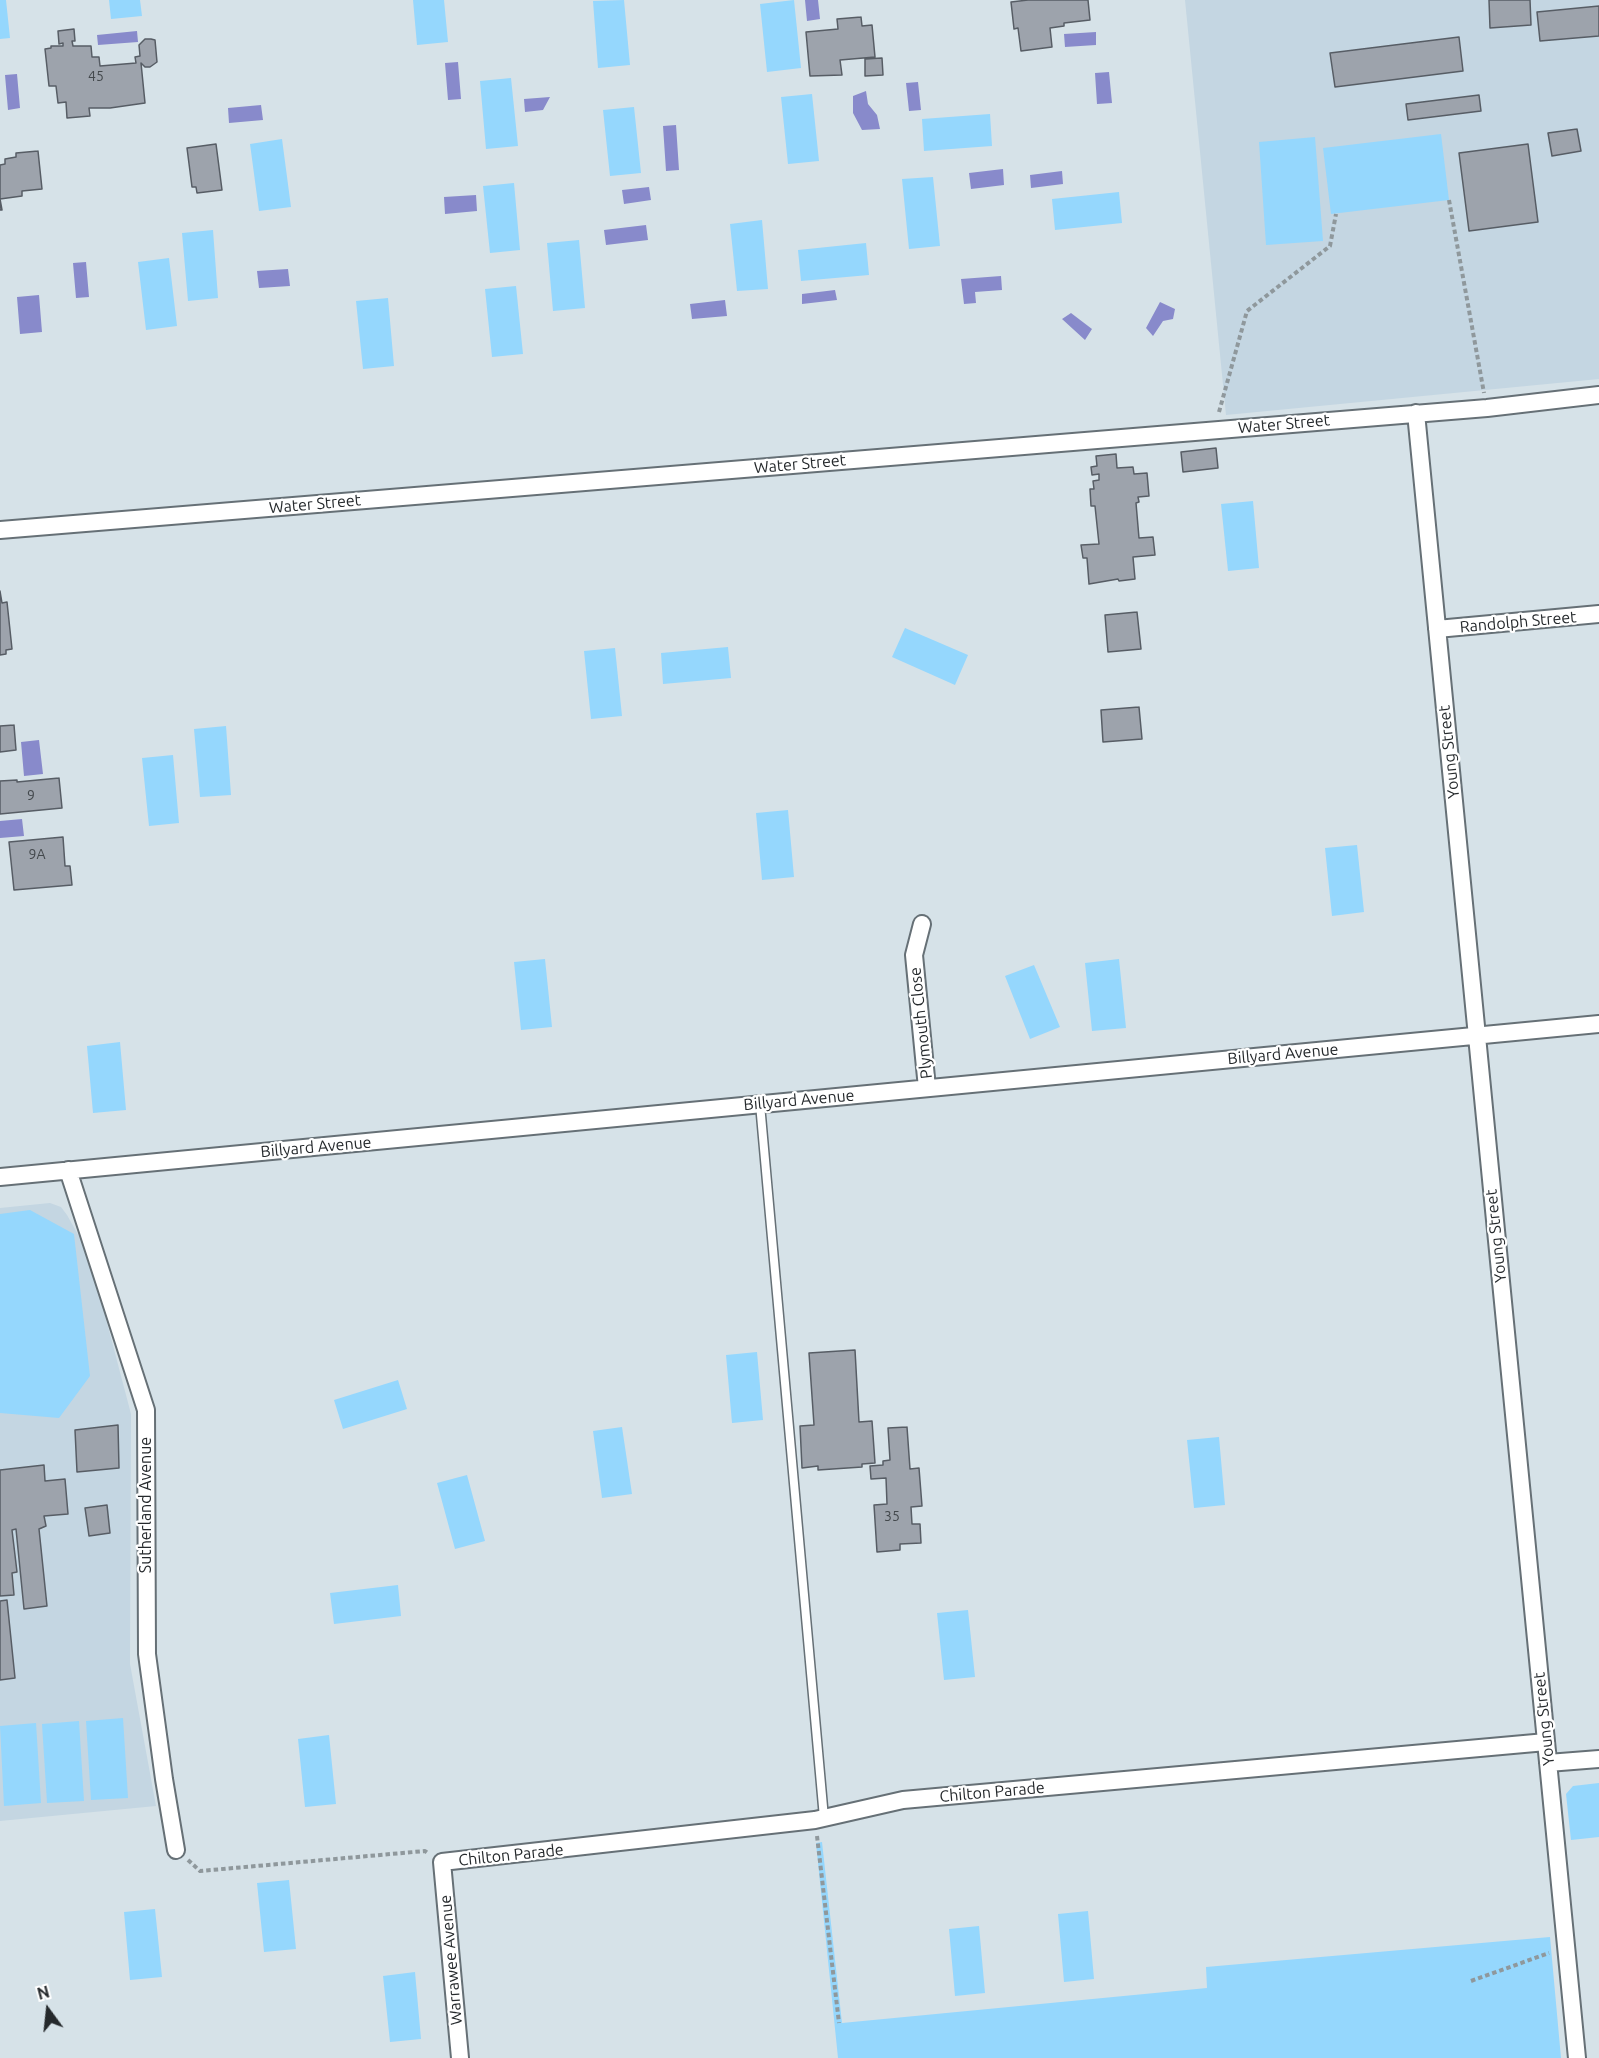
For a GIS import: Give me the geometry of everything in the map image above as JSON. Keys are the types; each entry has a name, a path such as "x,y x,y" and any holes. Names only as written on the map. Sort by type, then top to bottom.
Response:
{"street":[{"name":"Water Street","path":"0,530 1487,408 1599,395"},
{"name":"Young Street","path":"1416,413 1577,2058"},
{"name":"Randolph Street","path":"1437,629 1599,614"},
{"name":"Plymouth Close","path":"922,924 914,955 927,1088"},
{"name":"Billyard Avenue","path":"0,1177 1599,1024"},
{"name":"Sutherland Avenue","path":"68,1170 146,1410 147,1654 176,1850"},
{"name":"Chilton Parade","path":"442,1862 819,1819 903,1800 1546,1742"},
{"path":"1548,1763 1599,1759"},
{"name":"Warrawee Avenue","path":"442,1862 460,2058"}],"lane":[{"path":"760,1104 819,1819"}],"path":[{"path":"1449,200 1487,408"},
{"path":"1219,412 1247,310 1330,246 1336,214"},
{"path":"819,1819 839,2023"},
{"path":"176,1850 200,1871 425,1851 442,1862"},
{"path":"1471,1980 1551,1952 1566,1950"}],"shaded area":[{"path":"0,0 6,0 10,38 0,39"},
{"path":"109,0 140,0 142,16 111,19"},
{"path":"413,0 444,0 448,42 417,45"},
{"path":"624,0 630,65 598,68 593,1"},
{"path":"794,0 801,68 767,72 760,4"},
{"path":"805,0 818,0 820,19 807,21"},
{"path":"1185,0 1599,0 1599,379 1226,415"},
{"path":"137,31 138,42 98,45 97,35"},
{"path":"1096,32 1096,45 1065,47 1064,34"},
{"path":"458,62 461,99 448,100 445,63"},
{"path":"1109,72 1112,103 1097,104 1095,73"},
{"path":"17,74 20,108 8,110 5,75"},
{"path":"511,78 518,146 486,149 480,81"},
{"path":"918,82 921,110 909,111 906,83"},
{"path":"866,91 868,104 877,115 880,129 862,130 853,113 853,96"},
{"path":"812,94 819,161 788,164 781,97"},
{"path":"550,97 543,110 525,112 524,99"},
{"path":"261,105 263,120 229,123 228,108"},
{"path":"634,107 641,173 610,176 603,110"},
{"path":"990,114 992,146 924,151 922,119"},
{"path":"676,125 679,170 666,171 663,126"},
{"path":"1441,134 1449,200 1331,214 1323,148"},
{"path":"1315,137 1323,241 1266,245 1259,142"},
{"path":"282,139 291,207 259,211 250,144"},
{"path":"1003,169 1004,185 971,189 969,173"},
{"path":"1062,171 1063,184 1031,188 1030,175"},
{"path":"933,177 940,246 909,249 902,179"},
{"path":"514,183 520,250 490,253 483,186"},
{"path":"649,187 651,200 624,204 622,190"},
{"path":"1119,192 1122,223 1055,230 1052,199"},
{"path":"476,195 477,211 445,214 444,197"},
{"path":"762,220 768,289 737,291 730,224"},
{"path":"646,225 648,240 606,245 604,230"},
{"path":"213,230 218,298 188,301 182,233"},
{"path":"579,240 585,308 553,311 547,243"},
{"path":"866,243 869,275 801,281 798,250"},
{"path":"169,258 177,326 146,330 138,262"},
{"path":"86,262 89,297 76,298 73,263"},
{"path":"288,269 290,286 259,288 257,271"},
{"path":"1001,276 1002,290 975,292 976,303 964,304 961,279"},
{"path":"516,286 523,354 492,357 485,289"},
{"path":"835,290 837,300 802,304 802,294"},
{"path":"39,295 42,332 20,334 17,297"},
{"path":"388,298 394,366 363,369 356,301"},
{"path":"725,300 727,316 692,319 690,304"},
{"path":"1160,302 1175,309 1173,319 1163,321 1153,336 1146,328"},
{"path":"1071,313 1092,329 1085,340 1062,319"},
{"path":"1253,501 1259,568 1228,571 1221,504"},
{"path":"905,628 968,655 955,685 892,657"},
{"path":"728,647 731,678 663,684 661,653"},
{"path":"615,648 622,716 591,719 584,651"},
{"path":"226,726 231,795 200,797 194,729"},
{"path":"39,740 43,774 24,776 21,742"},
{"path":"173,755 179,823 149,826 142,758"},
{"path":"788,810 794,877 762,880 756,813"},
{"path":"22,819 24,836 0,838 0,821"},
{"path":"1357,845 1364,912 1332,916 1325,848"},
{"path":"545,959 552,1027 521,1030 514,962"},
{"path":"1119,959 1126,1028 1092,1031 1085,963"},
{"path":"1034,965 1060,1027 1030,1039 1005,976"},
{"path":"120,1042 126,1110 93,1113 87,1046"},
{"path":"50,1203 61,1207 89,1254 131,1414 130,1664 156,1806 0,1821 0,1208"},
{"path":"30,1210 74,1234 90,1376 59,1418 0,1413 0,1214"},
{"path":"757,1352 763,1420 732,1423 726,1355"},
{"path":"398,1380 407,1409 343,1429 334,1400"},
{"path":"622,1427 632,1494 602,1498 593,1431"},
{"path":"1219,1437 1225,1505 1194,1508 1187,1440"},
{"path":"467,1475 485,1541 455,1549 437,1483"},
{"path":"398,1585 401,1616 334,1624 330,1593"},
{"path":"968,1610 975,1677 944,1680 937,1613"},
{"path":"123,1718 128,1798 91,1800 86,1721"},
{"path":"79,1721 84,1801 47,1803 42,1724"},
{"path":"36,1723 41,1803 4,1806 0,1726"},
{"path":"329,1735 336,1804 305,1807 298,1739"},
{"path":"1599,1783 1599,1837 1571,1840 1566,1794 1573,1786"},
{"path":"822,1842 842,2023 1207,1988 1206,1967 1550,1937 1561,2058 838,2058 816,1843"},
{"path":"289,1880 296,1949 264,1952 257,1883"},
{"path":"155,1909 162,1977 130,1980 124,1912"},
{"path":"1088,1911 1094,1979 1064,1982 1058,1914"},
{"path":"979,1926 985,1993 955,1996 949,1929"},
{"path":"415,1972 421,2039 390,2042 383,1976"}],"building":[{"path":"1088,0 1090,20 1064,23 1064,26 1050,28 1052,47 1021,51 1018,28 1014,29 1011,2"},
{"path":"1489,0 1530,0 1531,25 1490,28"},
{"path":"1599,6 1599,36 1540,41 1537,12"},
{"path":"861,17 862,26 872,25 875,57 840,60 842,75 810,76 806,32 838,29 837,19"},
{"path":"74,29 73,46 91,46 92,57 99,57 100,66 136,63 135,57 140,56 139,45 145,39 155,40 157,62 150,67 145,67 141,63 145,103 110,108 89,108 90,116 67,118 66,102 58,103 56,86 49,86 45,49 51,46 63,46 63,43 59,44 58,31"},
{"path":"1459,37 1463,71 1335,87 1330,53"},
{"path":"882,58 883,75 865,76 865,59"},
{"path":"1479,95 1481,111 1408,120 1406,104"},
{"path":"1577,129 1581,151 1552,156 1548,133"},
{"path":"216,144 222,190 197,193 196,187 192,187 187,148"},
{"path":"1528,144 1538,222 1469,231 1459,153"},
{"path":"38,151 42,189 22,191 22,196 0,199 0,165 5,164 5,159 16,157 16,153"},
{"path":"1216,448 1218,468 1183,472 1181,452"},
{"path":"1116,454 1117,468 1133,467 1134,474 1147,473 1149,496 1138,497 1139,502 1136,503 1139,538 1153,537 1155,555 1133,557 1135,579 1119,581 1118,579 1089,584 1087,558 1083,558 1081,545 1099,544 1095,506 1091,506 1090,489 1094,489 1093,481 1099,480 1099,474 1092,475 1091,467 1097,466 1096,456"},
{"path":"0,591 2,603 7,602 12,649 0,655"},
{"path":"1137,612 1141,649 1108,652 1105,615"},
{"path":"1139,707 1142,739 1103,742 1101,710"},
{"path":"14,725 16,750 0,752 0,726"},
{"path":"59,778 62,808 0,814 0,781 17,780 17,782"},
{"path":"63,837 65,866 70,866 72,885 14,890 9,842"},
{"path":"855,1350 859,1422 872,1421 875,1463 862,1464 862,1467 818,1470 818,1466 802,1468 800,1426 814,1425 809,1353"},
{"path":"118,1425 119,1468 77,1472 75,1430"},
{"path":"907,1427 910,1469 919,1468 922,1506 911,1507 912,1524 920,1524 921,1543 900,1544 900,1550 877,1552 874,1505 887,1504 886,1478 871,1479 870,1466 883,1465 883,1461 890,1460 888,1428"},
{"path":"44,1465 45,1481 65,1479 68,1514 44,1516 46,1526 39,1529 47,1606 24,1609 16,1529 12,1530 17,1572 12,1573 14,1595 0,1596 0,1470"},
{"path":"107,1505 110,1533 89,1536 85,1508"},
{"path":"7,1600 15,1678 0,1680 0,1601"}]}
